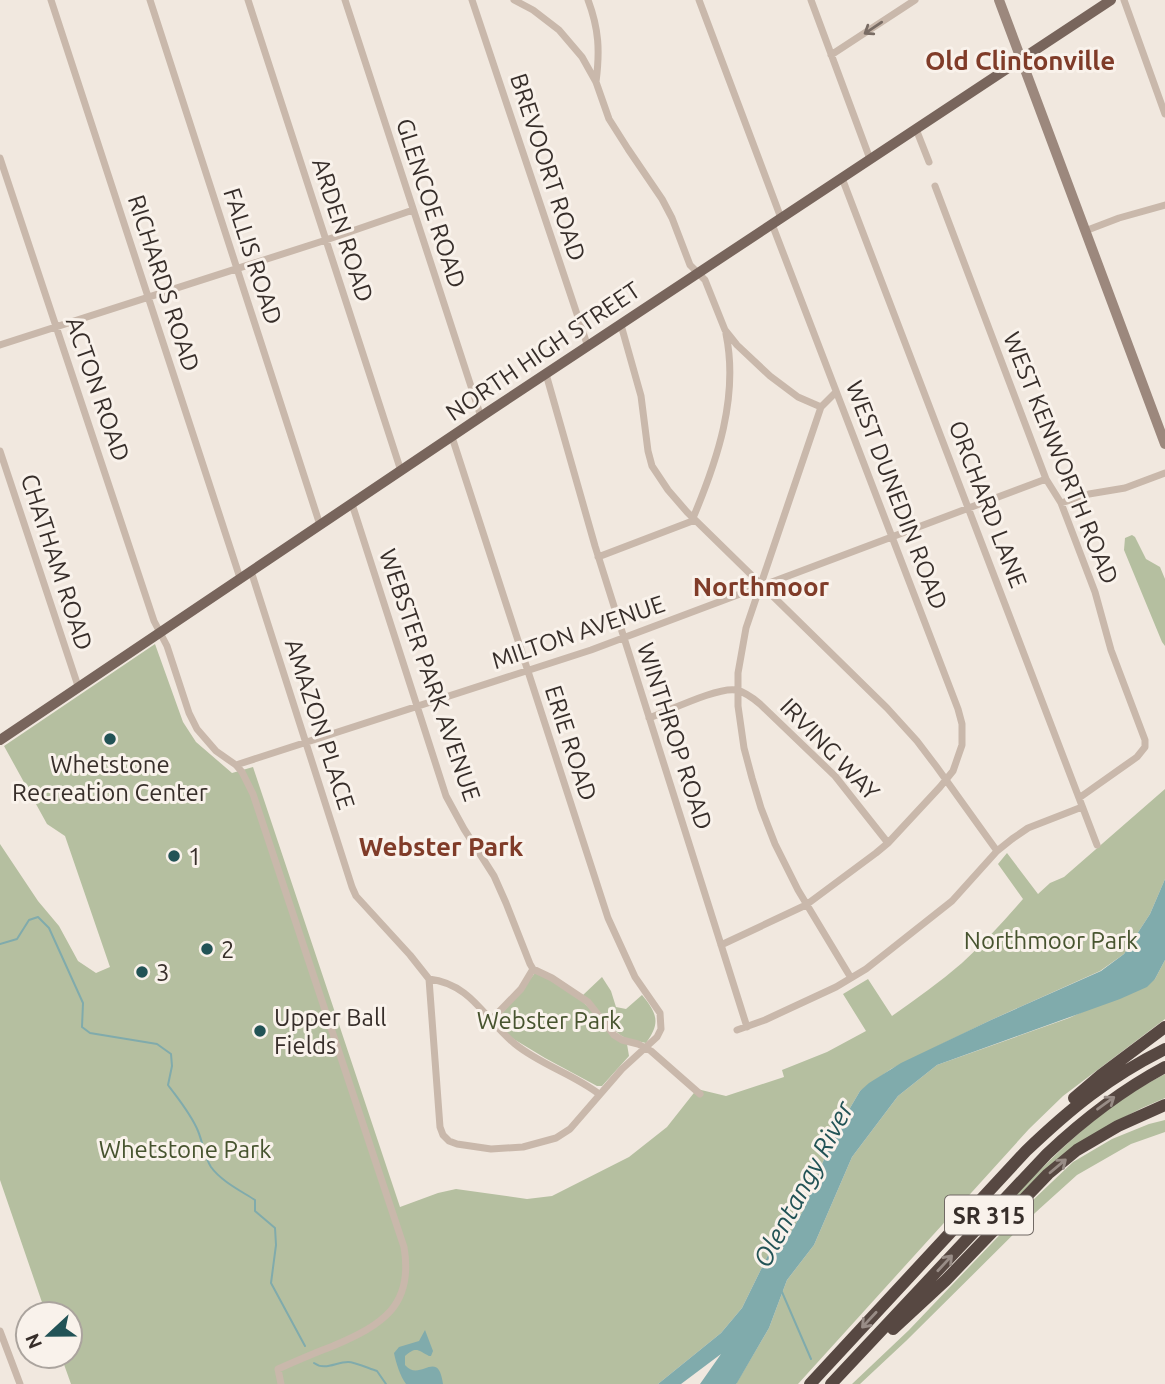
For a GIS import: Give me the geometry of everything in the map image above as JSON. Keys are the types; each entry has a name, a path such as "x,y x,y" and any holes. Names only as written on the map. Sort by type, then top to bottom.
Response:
{"highway":[{"path":"1064,1115 1074,1098 1086,1086 1165,1027"},
{"name":"SR 315","path":"810,1384 1026,1151 1064,1115 1103,1084 1165,1049"},
{"name":"SR 315","path":"832,1384 1047,1154 1113,1098 1165,1067"},
{"path":"832,1384 946,1280 1048,1174 1096,1138 1165,1105"},
{"path":"1136,1118 1165,1114"}],"main road":[{"path":"999,0 1165,444"},
{"name":"NORTH HIGH STREET","path":"0,740 481,417 1111,0"}],"street":[{"name":"RICHARDS ROAD","path":"51,0 240,578"},
{"name":"FALLIS ROAD","path":"150,0 320,525"},
{"name":"ARDEN ROAD","path":"248,0 401,471"},
{"name":"GLENCOE ROAD","path":"345,0 481,417"},
{"name":"BREVOORT ROAD","path":"472,0 588,346"},
{"path":"514,0 533,10 559,30 582,58 596,82 610,119 662,199 676,226 690,265 705,279 725,330 728,348 729,385 723,432 694,519 598,557"},
{"path":"588,0 597,27 599,61 596,82"},
{"name":"WEST DUNEDIN ROAD","path":"699,0 836,391 962,724 962,745 953,771 888,842 806,905 721,945"},
{"path":"811,0 870,159"},
{"path":"831,55 915,0"},
{"path":"1124,0 1165,114"},
{"path":"916,129 929,162"},
{"name":"ACTON ROAD","path":"0,158 159,632 167,646 189,713 197,729 216,751 236,765"},
{"name":"ORCHARD LANE","path":"842,178 1097,845"},
{"name":"WEST KENWORTH ROAD","path":"935,186 1046,479 1061,503 1145,740 1145,747 1137,757 1079,798"},
{"path":"1085,231 1165,205"},
{"path":"0,345 413,210"},
{"path":"621,325 643,406 645,434 652,466 668,490 917,741 997,852"},
{"path":"725,330 770,376 798,397 821,407"},
{"name":"WINTHROP ROAD","path":"546,374 598,557 747,1027"},
{"path":"836,391 821,407 749,620 742,647 738,706 744,748 761,808 775,844 806,905 851,978"},
{"name":"ERIE ROAD","path":"429,979 440,1127 449,1141 457,1144 507,1149 556,1138 570,1129 633,1059 657,1037 661,1028 660,1013 635,977 608,918 452,437"},
{"name":"CHATHAM ROAD","path":"0,451 78,687"},
{"path":"1061,503 1089,494 1125,488 1165,473"},
{"name":"MILTON AVENUE","path":"236,765 623,638 1046,479"},
{"name":"WEBSTER PARK AVENUE","path":"352,503 446,796 494,877 533,969"},
{"name":"AMAZON PLACE","path":"251,571 356,896 411,955 429,979"},
{"path":"649,718 718,691 738,690"},
{"name":"IRVING WAY","path":"738,690 750,695 815,755 855,799 888,842"},
{"path":"236,765 253,794 404,1247 406,1276 401,1296 389,1312 367,1330 278,1369 281,1384"},
{"path":"737,1030 836,987 866,969 952,901 997,852 1028,828 1082,807"},
{"path":"491,1020 521,989 533,969 588,1002 614,1035 645,1048 700,1094"},
{"path":"429,979 439,980 466,993 514,1044 579,1079 600,1094"},
{"path":"631,1043 633,1059"},
{"path":"0,1331 20,1384"}],"green space":[{"path":"1132,535 1146,559 1160,567 1165,579 1165,646 1124,550 1125,538"},
{"name":"Whetstone Park","path":"155,644 183,722 196,742 232,773 253,767 400,1207 456,1189 527,1199 552,1196 629,1157 667,1127 697,1089 726,1096 784,1077 782,1070 827,1052 866,1031 843,994 868,979 892,1016 945,977 978,948 1023,899 998,864 1007,853 1038,894 1050,883 1064,877 1165,789 1165,879 1150,914 1124,954 1100,971 891,1069 860,1091 833,1137 804,1209 791,1232 768,1255 742,1308 721,1333 658,1384 71,1384 66,1370 84,1370 84,1300 41,1300 0,1180 0,844 38,901 59,926 78,961 96,973 110,967 65,836 47,824 4,746"},
{"path":"1165,960 1165,1019 1063,1096 1029,1129 798,1384 736,1384 769,1328 787,1280 814,1245 852,1157 898,1096 937,1065 1069,1018 1155,979"},
{"name":"Webster Park","path":"535,973 545,976 582,1001 627,1044 629,1056 602,1086 597,1086 512,1038 496,1021"},
{"path":"602,977 611,991 616,1007 626,1009 642,995 651,1007 655,1024 646,1043 619,1034 583,995"},
{"path":"1165,1074 1165,1098 1109,1125 982,1235 980,1233 1089,1125 1138,1089"},
{"path":"1165,1120 1165,1132 1131,1144 1077,1175 860,1384 852,1384 909,1330 1073,1162 1112,1139"}],"water":[{"path":"1165,879 1165,960 1155,979 1147,987 937,1065 898,1096 852,1157 814,1245 787,1280 769,1328 737,1383 700,1384 721,1354 681,1384 658,1384 721,1333 742,1308 768,1255 791,1232 804,1209 833,1137 860,1091 901,1063 1101,971 1124,954 1150,914"},
{"path":"425,1330 433,1351 431,1356 417,1350 412,1351 405,1356 405,1365 417,1370 433,1366 437,1368 443,1384 406,1384 394,1353 399,1347 419,1341"}],"waterway":[{"path":"0,944 17,939 29,920 38,917 49,928 83,1003 82,1027 90,1033 157,1044 171,1054 172,1066 168,1085 195,1125 211,1167 226,1181 255,1200 255,1211 275,1228 276,1245 271,1283 305,1346"},
{"path":"782,1292 811,1359"},
{"path":"314,1363 322,1366 354,1363 377,1371 386,1384"}],"place":[{"name":"Whetstone Recreation Center","path":"110,739"},
{"name":"1","path":"174,856"},
{"name":"2","path":"207,949"},
{"name":"3","path":"142,972"},
{"name":"Upper Ball Fields","path":"260,1031"}],"district":[{"name":"Old Clintonville","path":"1020,60"},
{"name":"Northmoor","path":"761,586"},
{"name":"Webster Park","path":"441,846"}],"park label":[{"name":"Northmoor Park","path":"1051,940"}],"water label":[{"name":"Olentangy River","path":"803,1184"}]}
